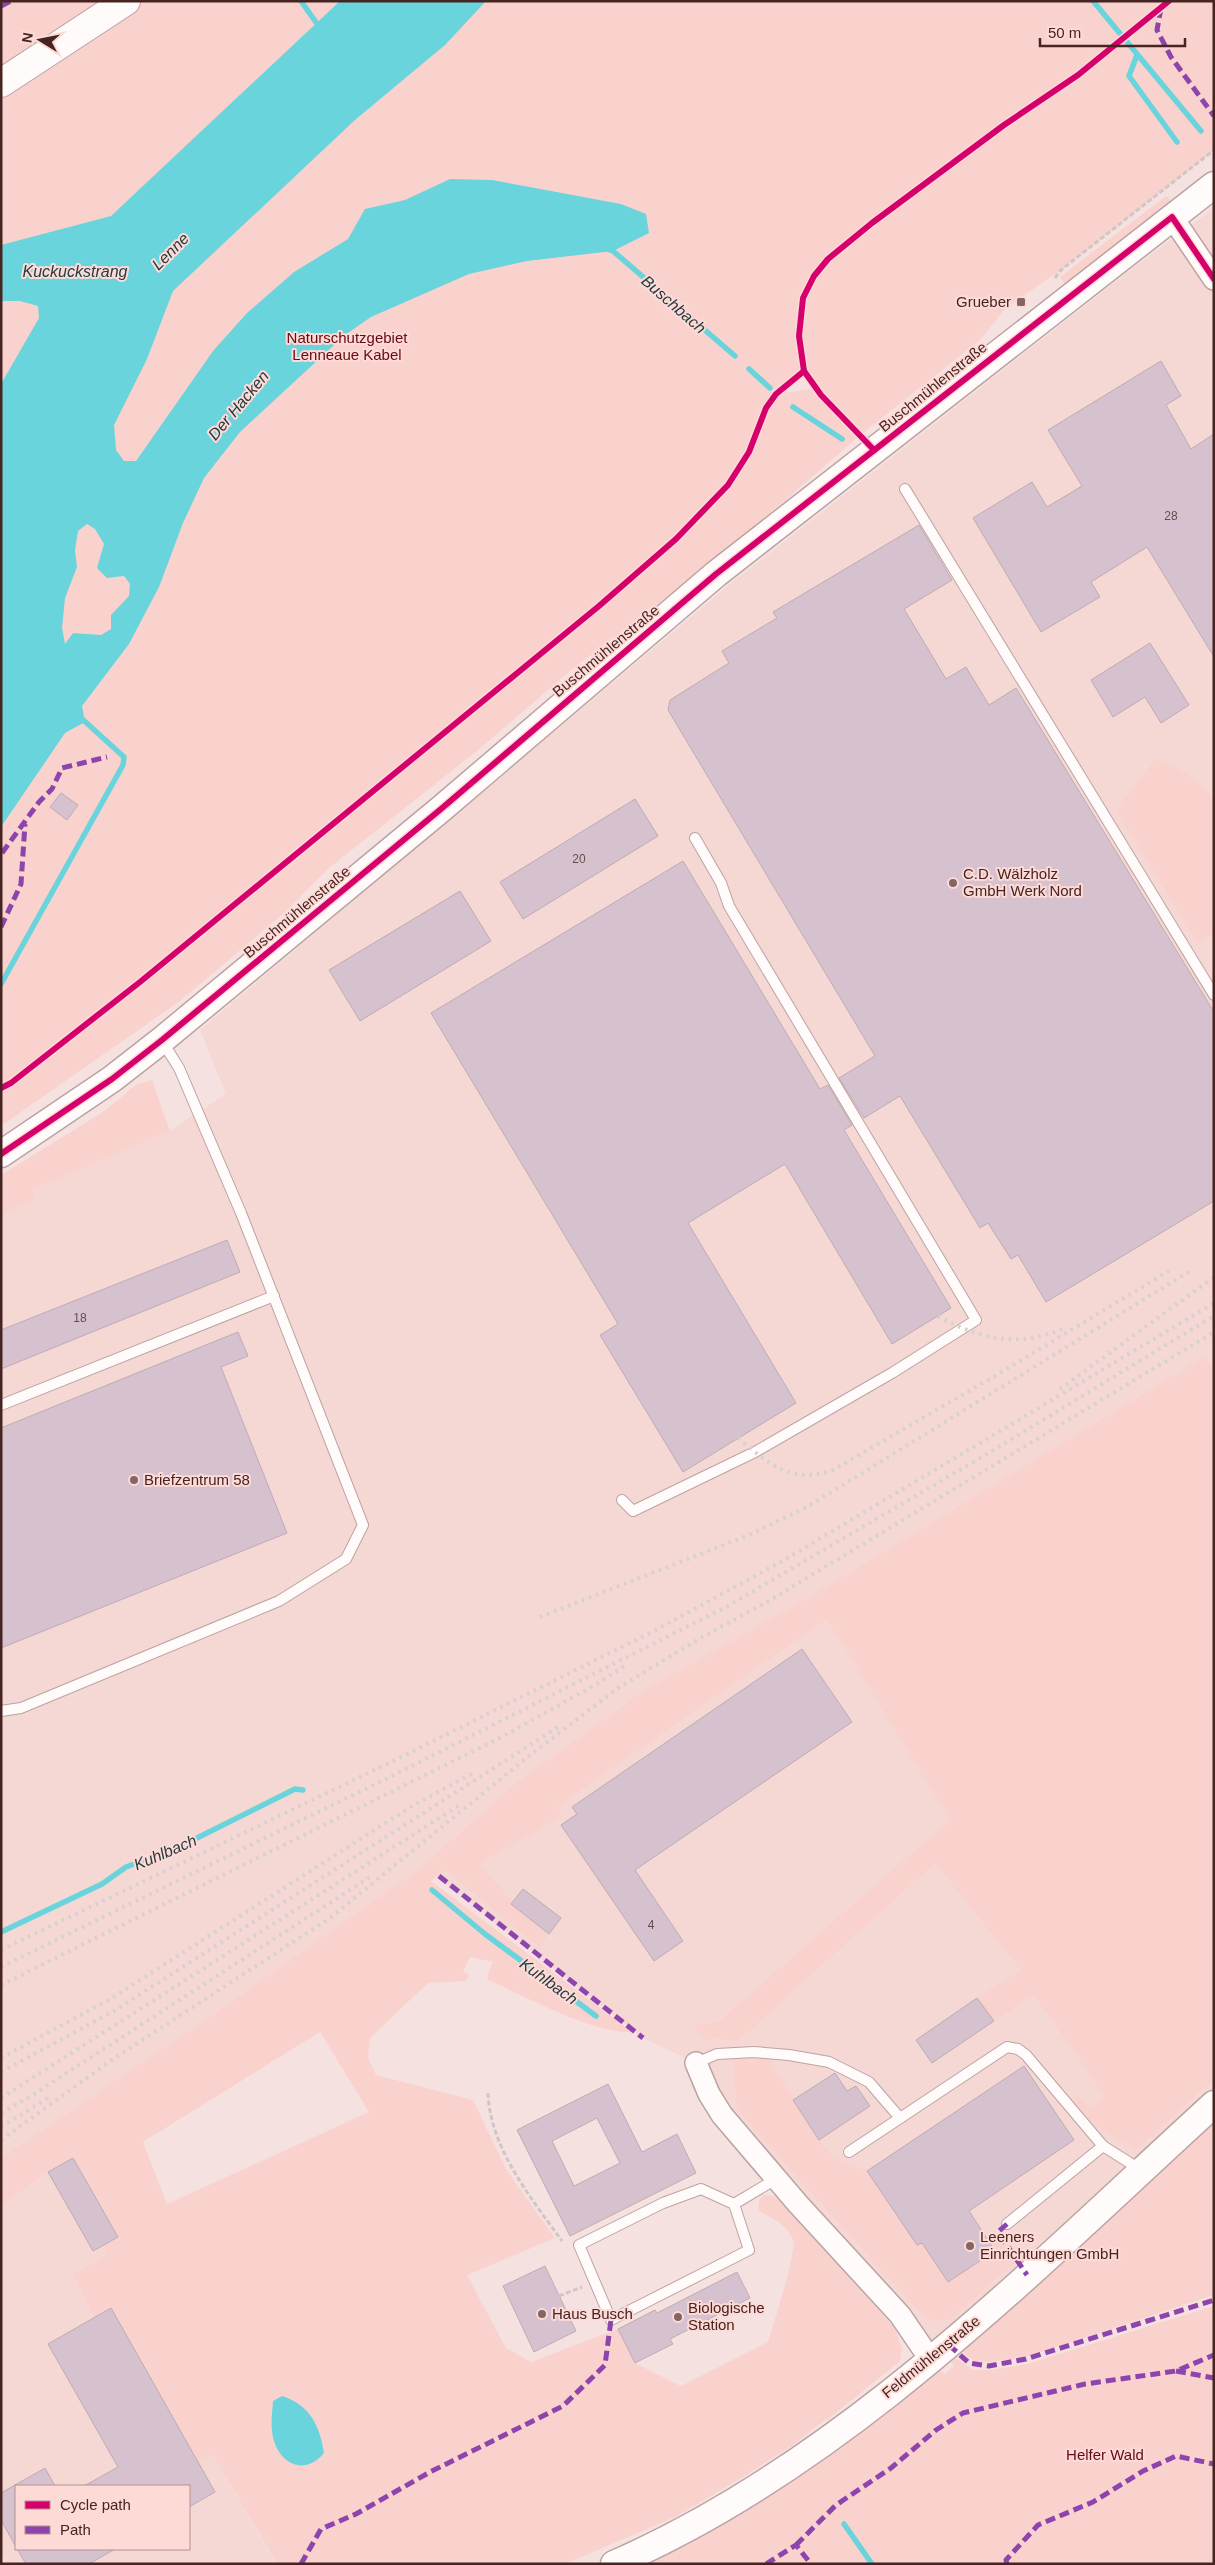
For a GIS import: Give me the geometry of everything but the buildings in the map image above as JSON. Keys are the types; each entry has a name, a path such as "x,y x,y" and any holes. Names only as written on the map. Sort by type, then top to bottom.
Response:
{"main road":[{"path":"1,83 126,1"}],"street":[{"name":"Buschmühlenstraße","path":"1,1154 112,1079 162,1040 441,809 716,574 1214,185"},
{"path":"1172,217 1211,269"},
{"path":"696,2063 709,2094 722,2115 776,2180 900,2315 930,2359"},
{"name":"Feldmühlenstraße","path":"614,2564 669,2539 720,2512 828,2439 930,2359 1028,2275 1214,2104"}],"lane":[{"path":"905,489 1214,995"},
{"path":"622,1500 633,1511 755,1452 892,1373 976,1320 730,906 721,883 695,838"},
{"path":"1,1710 21,1708 279,1601 346,1559 364,1526 274,1296 180,1068 162,1040"},
{"path":"1,1404 274,1296"},
{"path":"849,2152 1007,2047 1018,2049 1026,2055 1103,2146 1141,2170"},
{"path":"696,2063 717,2054 754,2052 789,2054 829,2062 869,2082 900,2118"},
{"path":"1007,2224 1103,2146"},
{"path":"734,2204 776,2180"},
{"path":"701,2189 734,2204 749,2250 611,2320 593,2282 579,2245 663,2203 701,2189"}],"path":[{"path":"488,2093 492,2124 513,2168 562,2241"},
{"path":"559,2296 593,2282"}],"shaded area":[{"path":"1214,208 1214,2104 930,2359 798,2204 696,2063 643,2038 423,1866 1,2167 1,1215 35,1199 32,1190 170,1131 226,1094 200,1030 729,585 1133,268"},
{"path":"73,2158 118,2237 108,2254 73,2274 111,2308 199,2463 213,2455 276,2564 7,2564 1,2554 1,2206 48,2172"}],"green space":[{"name":"Naturschutzgebiet Lenneaue Kabel","path":"1,1 1214,1 1214,150 1061,270 1006,308 980,340 859,436 728,550 569,672 477,751 329,868 284,913 180,1001 1,1126","holes":["804,371 816,388 777,394"]},
{"path":"1166,196 1170,199 1170,203 1065,284 1060,277"},
{"path":"1156,758 1188,774 1214,799 1214,933 1197,942 1116,810"},
{"path":"152,1080 170,1131 32,1190 35,1199 1,1215 1,1175 103,1112 137,1084"},
{"path":"1204,1357 1214,1370 1214,2079 1138,2148 1134,2149 1098,2127 1071,2102 1078,2097 1091,2109 1105,2096 1034,1995 994,2021 977,1998 1021,1970 935,1863 738,2041 714,2038 707,2041 698,2033 695,2026 718,2022 950,1820 827,1619 558,1806 562,1816 479,1864 513,1902 511,1904 549,1934 540,1947 445,1870 431,1881 632,2032 598,2027 559,2013 488,1980 487,1976 493,1962 470,1957 463,1971 469,1975 466,1981 428,1983 370,2038 368,2057 376,2075 473,2100 507,2171 555,2238 467,2275 506,2348 531,2362 618,2329 635,2363 681,2386 768,2342 784,2289 793,2240 784,2226 758,2211 759,2200 764,2195 775,2196 895,2328 902,2349 900,2361 827,2420 793,2445 743,2477 675,2517 565,2564 277,2564 213,2455 198,2463 111,2308 95,2317 73,2274 108,2254 103,2245 117,2237 73,2158 48,2172 1,2206 1,2158 196,2027 423,1866 516,1783 644,1691 815,1594","holes":["320,2032 369,2112 167,2204 143,2142"]},
{"path":"768,2057 819,2140 833,2157 867,2171 917,2245 922,2243 948,2282 995,2251 985,2236 995,2230 1015,2262 950,2319 935,2321 926,2318 737,2110 732,2058"},
{"path":"1214,2104 1214,2295 1025,2357 989,2362 975,2361 969,2358 953,2341"},
{"name":"Helfer Wald","path":"1214,2306 1214,2564 641,2564 782,2487 940,2370 945,2374 954,2366 951,2362 956,2358 973,2370 990,2370 1027,2364"}],"water":[{"path":"340,1 486,1 445,45 355,120 173,291 147,359 114,425 116,450 124,461 136,461 213,351 247,313 294,272 348,239 365,209 405,200 450,179 492,180 621,204 646,214 649,233 613,251 527,261 469,274 371,317 345,335 240,432 204,478 183,523 159,587 129,644 82,706 85,722 65,733 1,827 1,384 39,318 38,306 20,301 1,301 1,245 111,216","holes":["87,524 95,529 104,544 97,568 107,578 124,576 130,584 129,596 111,615 111,629 101,635 73,633 65,644 62,628 65,598 77,567 75,550 78,531"]},
{"path":"282,2396 292,2400 307,2411 320,2434 324,2453 310,2464 295,2465 289,2462 278,2450 274,2441 272,2426 273,2401"}],"waterway":[{"path":"301,1 320,28"},
{"path":"1093,1 1201,131"},
{"path":"1137,55 1129,76 1177,142"},
{"name":"Buschbach","path":"607,249 613,251 735,356"},
{"name":"Buschbach","path":"749,369 770,388"},
{"name":"Buschbach","path":"793,407 842,439"},
{"path":"1,984 123,765 124,757 80,717"},
{"name":"Kuhlbach","path":"1,1932 102,1884 126,1867 175,1849 295,1789 303,1790"},
{"name":"Kuhlbach","path":"432,1890 485,1934 596,2016"},
{"name":"Kuhlbach","path":"844,2524 872,2564"}],"railway":[{"path":"738,1438 759,1456 780,1469 791,1473 803,1475 831,1471 990,1379 1172,1269"},
{"path":"540,1617 749,1535 807,1507 1190,1271"},
{"path":"1060,1389 1214,1277"},
{"path":"1,1950 389,1763 654,1631 786,1559 1214,1303"},
{"path":"938,1316 968,1330 999,1338 1030,1338 1062,1329"},
{"path":"1,1967 394,1775 728,1606 982,1457 1214,1316"},
{"path":"1,2140 116,2057 330,1918 524,1760 618,1688 704,1636 767,1602 1214,1332"},
{"path":"1,1985 500,1738 595,1685 628,1664"},
{"path":"1,2072 114,2011 558,1727"},
{"path":"1,2058 112,1998 412,1806 475,1772"},
{"path":"1,2098 458,1806"},
{"path":"1,2113 31,2096 370,1877"},
{"path":"1,2127 48,2098"}],"marked path":[{"path":"1,6 11,1"},
{"path":"1161,8 1157,30 1171,57 1214,116"},
{"path":"2,853 39,802 52,789 62,768 107,757"},
{"path":"1,927 21,884 25,824"},
{"path":"439,1876 643,2038"},
{"path":"1007,2224 998,2232 1027,2275"},
{"path":"949,2345 969,2363 989,2366 1026,2359 1214,2300"},
{"path":"301,2564 321,2529 356,2514 430,2472 563,2406 605,2365 611,2320"},
{"path":"796,2545 836,2505 891,2468 936,2430 963,2413 1085,2384 1176,2371 1214,2355"},
{"path":"1176,2371 1214,2378"},
{"path":"1007,2564 1006,2560 1038,2525 1093,2502 1143,2471 1176,2456 1214,2464"},
{"path":"766,2564 796,2545 811,2564"}],"cycle path":[{"path":"804,371 799,336 803,298 814,276 828,259 872,223 1004,125 1078,75 1169,1"},
{"path":"1,1154 112,1079 162,1040 441,809 716,574 1172,217 1214,279"},
{"path":"804,371 821,395 874,450"},
{"path":"1,1088 11,1083 140,982 599,606 676,539 728,485 749,452 766,408 776,394 804,371"}],"place":[{"name":"Grueber","path":"1021,302"},
{"name":"C.D. Wälzholz GmbH Werk Nord","path":"953,883"},
{"name":"Briefzentrum 58","path":"134,1480"},
{"name":"Leeners Einrichtungen GmbH","path":"970,2246"},
{"name":"Haus Busch","path":"542,2314"},
{"name":"Biologische Station","path":"678,2317"}],"water label":[{"name":"Lenne","path":"170,251"},
{"name":"Kuckuckstrang","path":"75,271"},
{"name":"Der Hacken","path":"238,405"}]}
